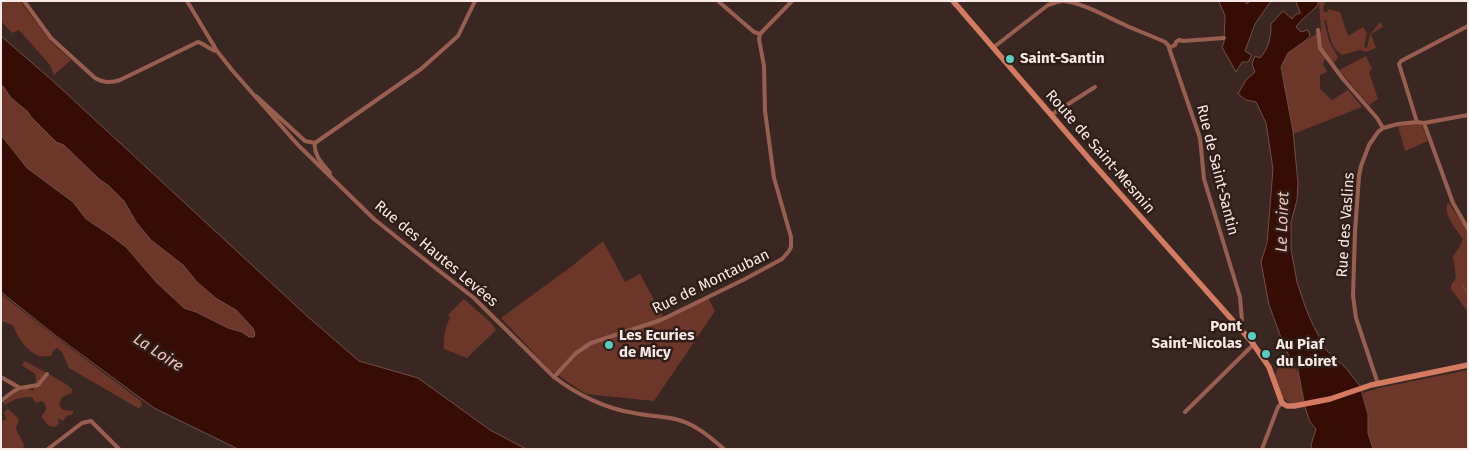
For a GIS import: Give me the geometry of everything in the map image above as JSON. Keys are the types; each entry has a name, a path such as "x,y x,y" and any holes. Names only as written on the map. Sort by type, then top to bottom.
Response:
{"main road":[{"name":"Route de Saint-Mesmin","path":"953,1 1239,328"},
{"path":"1239,328 1254,344 1269,368 1282,403 1288,406 1330,398 1374,384 1468,366"}],"street":[{"path":"24,1 51,38 95,78 102,82 120,80 198,42 205,31"},
{"name":"Rue des Hautes Levées","path":"186,1 217,51 252,95 298,145 374,219 474,298 554,377 593,400 617,410 675,419 695,427 724,449"},
{"path":"252,95 256,96 305,141 315,143 421,69 458,36 475,1"},
{"path":"718,1 754,32 760,34 792,1"},
{"path":"994,48 1047,3 1063,1 1086,6 1165,42 1169,48 1176,45 1176,42 1179,40 1224,38"},
{"path":"1417,122 1399,64 1401,61 1468,26"},
{"path":"1318,30 1320,48 1383,128 1417,122 1424,124 1468,115"},
{"name":"Rue de Montauban","path":"554,377 576,353 591,343 661,320 745,279 782,259 789,251 791,237 774,178 765,111 764,66 758,39 760,34"},
{"path":"198,42 217,51"},
{"name":"Rue de Saint-Santin","path":"1169,48 1198,131 1204,179 1240,298 1242,321 1239,328"},
{"path":"1051,114 1095,86"},
{"path":"1424,124 1453,203 1468,229"},
{"name":"Rue des Vaslins","path":"1374,384 1356,318 1353,296 1355,232 1361,166 1372,140 1383,128"},
{"path":"315,143 314,150 331,177"},
{"path":"1185,412 1254,344"},
{"path":"1,401 20,388 38,385 47,374"},
{"path":"1,377 20,388"},
{"path":"1262,449 1278,406 1282,403"},
{"path":"48,449 82,423 92,421 119,449"}],"shaded area":[{"path":"1,1 20,1 52,43 71,60 54,75 50,65 19,30 12,33 1,21"},
{"path":"1319,1 1325,1 1323,10 1326,13 1329,9 1340,12 1348,36 1363,27 1367,33 1364,47 1367,48 1370,34 1381,22 1383,27 1371,34 1376,48 1366,52 1360,50 1342,55 1332,44 1326,20 1324,20 1329,41 1338,57 1333,64 1325,59 1323,64 1327,72 1320,75 1320,89 1332,100 1348,90 1362,107 1293,134 1281,67 1288,52 1321,31"},
{"path":"1366,56 1372,69 1369,72 1378,99 1369,105 1339,70"},
{"path":"1,85 11,98 27,111 56,142 64,145 124,201 136,222 165,251 183,265 197,282 217,299 236,310 253,328 254,337 249,337 242,332 228,328 184,308 156,282 126,247 86,219 73,202 27,168 1,135"},
{"path":"1421,123 1428,141 1405,151 1398,126"},
{"path":"1448,202 1468,231 1468,312 1451,289 1451,285 1456,278 1453,256 1463,239 1448,216"},
{"name":"Les Ecuries de Micy","path":"603,241 625,282 640,274 665,320 708,298 715,311 654,401 586,394 550,370 501,318"},
{"path":"1,294 141,401 142,406 138,408 69,368 62,352 57,348 51,356 39,356 30,351 20,339 13,325 1,321"},
{"path":"464,299 491,323 496,330 467,358 444,349 444,337 450,318 448,315"},
{"path":"25,361 72,389 72,393 62,397 59,405 63,410 73,411 73,414 67,416 63,421 58,418 59,423 55,427 49,426 41,417 46,410 45,404 42,401 36,403 32,397 28,397 11,401 5,405 3,403 16,392 27,388 33,391 36,381 35,374 22,365"},
{"path":"1286,364 1293,366 1300,376 1303,401 1294,404 1282,397 1275,376 1278,367"},
{"path":"1468,370 1468,449 1373,449 1368,433 1368,414 1363,393"},
{"path":"8,409 19,419 16,429 24,445 23,449 1,449 1,422 6,419 4,412"}],"water":[{"path":"1219,1 1244,1 1247,4 1250,1 1271,1 1255,24 1245,51 1252,55 1248,62 1242,62 1236,72 1222,47 1224,42 1225,16"},
{"name":"Le Loiret","path":"1296,1 1318,1 1318,5 1296,27 1301,32 1308,30 1310,36 1288,53 1281,67 1293,131 1298,183 1297,200 1291,222 1291,249 1297,282 1312,323 1326,350 1346,368 1360,386 1368,414 1368,433 1373,449 1312,449 1311,445 1316,429 1310,422 1305,407 1297,365 1291,360 1283,343 1269,305 1261,262 1267,243 1273,169 1266,123 1256,102 1246,100 1238,94 1246,80 1255,72 1252,64 1255,56 1260,58 1267,46 1270,38 1271,24 1283,11 1292,19 1300,13"},
{"name":"La Loire","path":"1,36 53,81 307,316 359,361 418,378 490,430 526,449 238,449 154,408 55,335 1,292 1,135 27,168 73,202 86,219 126,247 156,282 184,308 228,328 242,332 249,337 254,337 255,334 253,328 236,310 217,299 197,282 183,265 151,240 136,222 124,201 109,186 99,179 64,145 56,142 27,111 11,98 1,85"}],"waterway":[{"path":"1462,285 1468,294"}],"place":[{"name":"Saint-Santin","path":"1010,59"},
{"name":"Pont Saint-Nicolas","path":"1252,336"},
{"name":"Les Ecuries de Micy","path":"609,345"},
{"name":"Au Piaf du Loiret","path":"1266,354"}]}
